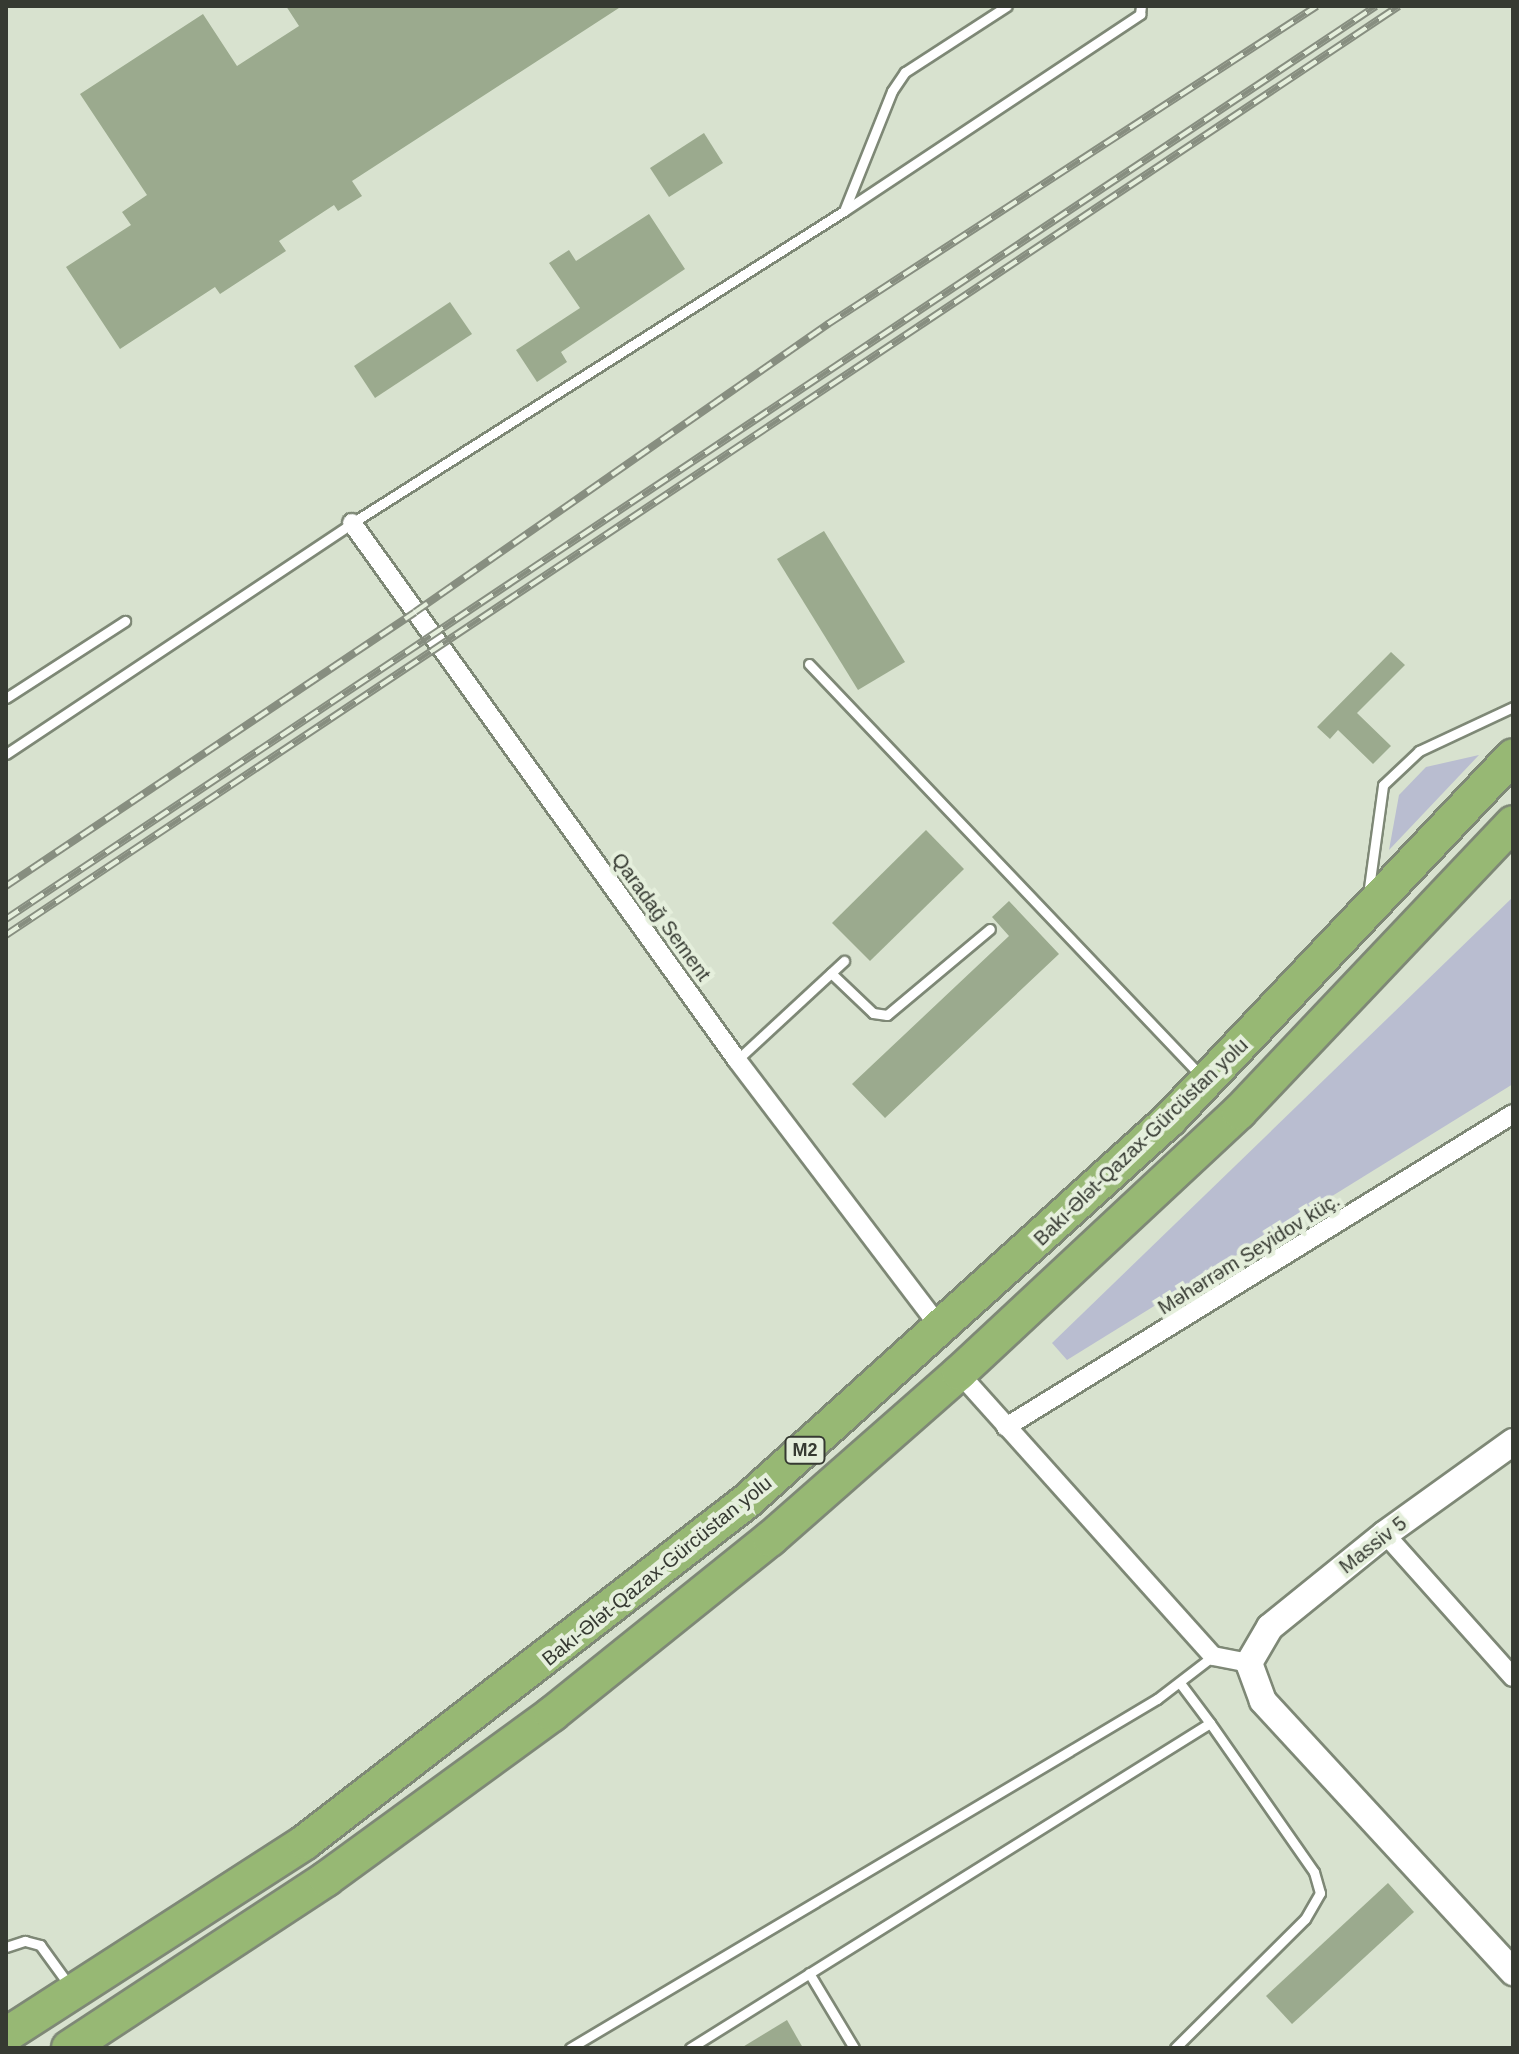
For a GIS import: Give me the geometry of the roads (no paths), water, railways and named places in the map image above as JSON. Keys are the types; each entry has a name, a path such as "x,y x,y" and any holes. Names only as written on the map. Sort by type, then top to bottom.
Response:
{"highway":[{"name":"Bakı-Ələt-Qazax-Gürcüstan yolu","path":"6,2035 305,1842 530,1673 747,1501 942,1330 1207,1082 1513,756"},
{"name":"M2","path":"69,2048 326,1879 552,1714 770,1539 959,1373 1239,1112 1505,836"}],"street":[{"name":"Qaradağ Sement","path":"352,523 737,1060 942,1330"},
{"name":"Məhərrəm Seyidov küç.","path":"1006,1427 1513,1114"},
{"path":"959,1373 1213,1656 1249,1663 1263,1701 1513,1972"},
{"name":"Massiv 5","path":"1249,1663 1270,1627 1385,1534 1513,1442"},
{"path":"1385,1534 1513,1677"}],"lane":[{"path":"844,211 892,91 905,72 1007,6"},
{"path":"6,754 352,523 844,211 1140,14 1141,6"},
{"path":"6,698 125,621"},
{"path":"809,664 1207,1082"},
{"path":"1365,916 1383,785 1419,751 1513,707"},
{"path":"831,973 873,1013 887,1015 990,929"},
{"path":"737,1060 844,961"},
{"path":"570,2048 1180,1683 1213,1656"},
{"path":"1175,2048 1305,1919 1320,1893 1314,1872 1180,1683"},
{"path":"690,2048 1210,1723"},
{"path":"6,1947 25,1941 40,1945 74,1993"},
{"path":"809,1973 854,2048"}],"railway":[{"path":"6,886 415,612 828,324 1317,6"},
{"path":"6,919 1376,6"},
{"path":"6,935 1399,6"}]}
